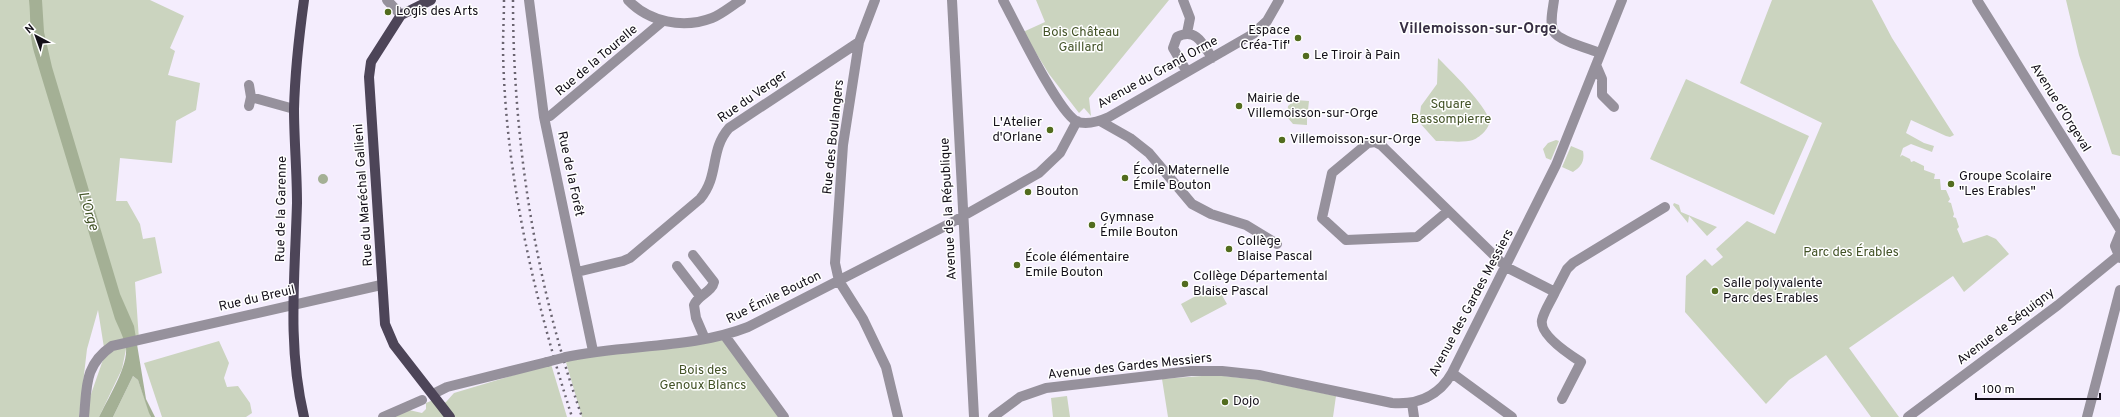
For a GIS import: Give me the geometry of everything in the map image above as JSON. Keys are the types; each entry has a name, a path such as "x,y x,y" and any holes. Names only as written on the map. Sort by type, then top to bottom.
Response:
{"main road":[{"name":"Rue de la Garenne","path":"304,0 296,69 294,109 297,191 293,304 297,387 304,417"},
{"path":"401,15 431,0"},
{"name":"Rue du Maréchal Gallieni","path":"401,15 371,62 369,77 381,259 381,285 385,324 388,336 394,345 450,417"},
{"name":"Rue du Maréchal Gallieni","path":"435,396 442,417"}],"street":[{"path":"387,0 401,15"},
{"name":"Rue de la Forêt","path":"529,0 544,117 593,351"},
{"path":"628,0 648,16 663,21 685,23 702,21 721,14 741,0"},
{"name":"Rue des Boulangers","path":"839,280 835,263 843,146 860,42 875,0"},
{"name":"Avenue de la République","path":"952,0 962,216 974,417"},
{"path":"1183,0 1190,18 1187,33"},
{"name":"Avenue du Grand Orme","path":"1077,121 1100,121 1253,34 1267,21 1279,0"},
{"path":"1554,0 1552,24 1554,32 1560,38 1600,53"},
{"name":"Avenue des Gardes Messiers","path":"993,417 1020,397 1046,388 1201,371 1252,374 1392,404 1412,403 1434,394 1447,382 1452,373 1556,165 1622,0"},
{"name":"Avenue d'Orgeval","path":"1977,0 2120,229"},
{"path":"1004,1 1060,104 1077,121"},
{"name":"Rue de la Tourelle","path":"544,117 550,116 663,21"},
{"path":"1187,72 1174,48 1177,36 1187,33 1196,36 1201,40 1212,58"},
{"name":"Rue du Verger","path":"577,272 623,261 640,249 700,199 709,188 713,177 717,146 721,137 729,128 860,42"},
{"path":"1596,65 1602,79 1602,95 1614,108"},
{"path":"249,85 250,102 294,109"},
{"name":"Rue Émile Bouton","path":"435,396 447,387 593,351 705,339 724,336 748,327 962,216 1046,168 1060,153 1077,121"},
{"path":"1100,121 1130,138 1149,153 1192,204 1212,214 1246,225 1278,244"},
{"path":"1448,211 1417,236 1388,239 1346,240 1322,218 1332,173 1368,143 1375,142 1381,145 1506,267 1555,292"},
{"path":"1562,399 1581,362 1561,348 1545,332 1542,325 1543,318 1563,275 1573,263 1665,207"},
{"path":"2119,257 2115,246 2120,234"},
{"path":"693,255 714,282 713,287 700,296 694,305 694,311 705,339"},
{"name":"Avenue de Séquigny","path":"1908,417 2054,308 2119,257"},
{"path":"677,266 700,296"},
{"path":"839,280 863,319 886,367 898,417"},
{"name":"Rue du Breuil","path":"84,417 90,369 104,352 112,346 381,285"},
{"path":"2087,417 2120,290"},
{"path":"724,336 784,417"},
{"path":"1452,373 1512,417"},
{"path":"383,417 422,400"},
{"path":"1412,403 1414,417"}],"green space":[{"path":"0,0 150,0 184,16 170,48 175,51 168,75 200,83 196,110 176,121 172,163 120,158 116,201 127,201 140,224 143,239 155,237 162,273 135,282 139,340 126,349 122,369 99,417 83,417 105,354 98,310 87,349 79,417 0,417"},
{"name":"Bois Château Gaillard","path":"1036,0 1169,0 1089,98 1091,116 1084,108 1079,113 1049,74 1023,32 1045,22"},
{"name":"Parc des Érables","path":"1772,0 1872,0 1892,38 1954,135 1950,137 1946,136 1911,120 1906,133 1924,143 1934,146 1932,152 1911,144 1903,148 1900,157 1902,155 1910,159 1911,162 1914,161 1924,166 1924,170 1935,174 1934,179 1940,179 1941,190 1946,190 1950,199 1948,202 1951,203 1954,214 1953,217 1956,218 1959,227 1957,229 1963,243 1987,235 1996,239 2009,254 1964,292 1953,276 1849,348 1899,417 1871,417 1826,355 1789,380 1766,404 1685,312 1686,276 1705,259 1712,266 1723,257 1716,249 1747,221 1775,234 1822,123 1740,83"},
{"path":"2066,0 2120,0 2120,156 2112,154 2079,55"},
{"name":"Square Bassompierre","path":"1438,58 1475,97 1489,120 1488,126 1484,132 1475,139 1455,142 1436,141 1419,122 1421,106 1437,84"},
{"path":"1686,79 1809,136 1774,215 1650,159"},
{"path":"1295,100 1309,101 1308,110 1302,112 1303,115 1307,116 1307,125 1293,124 1287,117 1288,106"},
{"path":"1556,140 1559,141 1551,160 1546,158 1543,149 1548,143"},
{"path":"1571,146 1583,151 1582,163 1573,172 1562,167"},
{"path":"1674,203 1679,205 1681,212 1717,227 1707,236 1689,216 1688,223 1673,205"},
{"path":"1216,285 1227,304 1191,323 1181,304"},
{"name":"Bois des Genoux Blancs","path":"725,336 783,417 582,417 565,359"},
{"path":"219,341 229,363 224,378 227,387 238,386 250,403 252,413 246,417 162,417 144,363"},
{"path":"551,364 567,417 388,417 409,410 422,413 426,409 426,403 433,400 437,406 446,402 454,393"},
{"path":"1215,375 1260,380 1336,396 1333,417 1168,417 1162,379"},
{"path":"133,376 138,380 151,417 113,417"},
{"path":"1067,396 1070,417 1053,417 1051,398"}],"water":[{"name":"L'Orge","path":"29,0 42,0 44,32 52,67 120,294 134,326 146,399 155,417 151,417 138,380 133,376 113,417 99,417 112,393 124,364 126,348 115,319 32,46"},
{"path":"321,174 325,174 328,179 325,184 321,184 318,181 318,177"}],"railway":[{"path":"504,0 503,49 505,96 509,142 516,189 524,235 545,327 572,417"},
{"path":"513,0 517,106 522,159 530,211 551,315 582,417"}],"place":[{"name":"Logis des Arts","path":"388,12"},
{"name":"Espace Créa-Tif'","path":"1298,38"},
{"name":"Le Tiroir à Pain","path":"1306,56"},
{"name":"Mairie de Villemoisson-sur-Orge","path":"1239,106"},
{"name":"L'Atelier d'Orlane","path":"1050,130"},
{"name":"Villemoisson-sur-Orge","path":"1282,140"},
{"name":"École Maternelle Émile Bouton","path":"1125,178"},
{"name":"Groupe Scolaire \"Les Erables\"","path":"1951,184"},
{"name":"Bouton","path":"1028,192"},
{"name":"Gymnase Émile Bouton","path":"1092,225"},
{"name":"Collège Blaise Pascal","path":"1229,249"},
{"name":"École élémentaire Emile Bouton","path":"1017,265"},
{"name":"Collège Départemental Blaise Pascal","path":"1185,284"},
{"name":"Salle polyvalente Parc des Erables","path":"1715,291"},
{"name":"Dojo","path":"1225,402"}],"district":[{"name":"Villemoisson-sur-Orge","path":"1478,29"}]}
